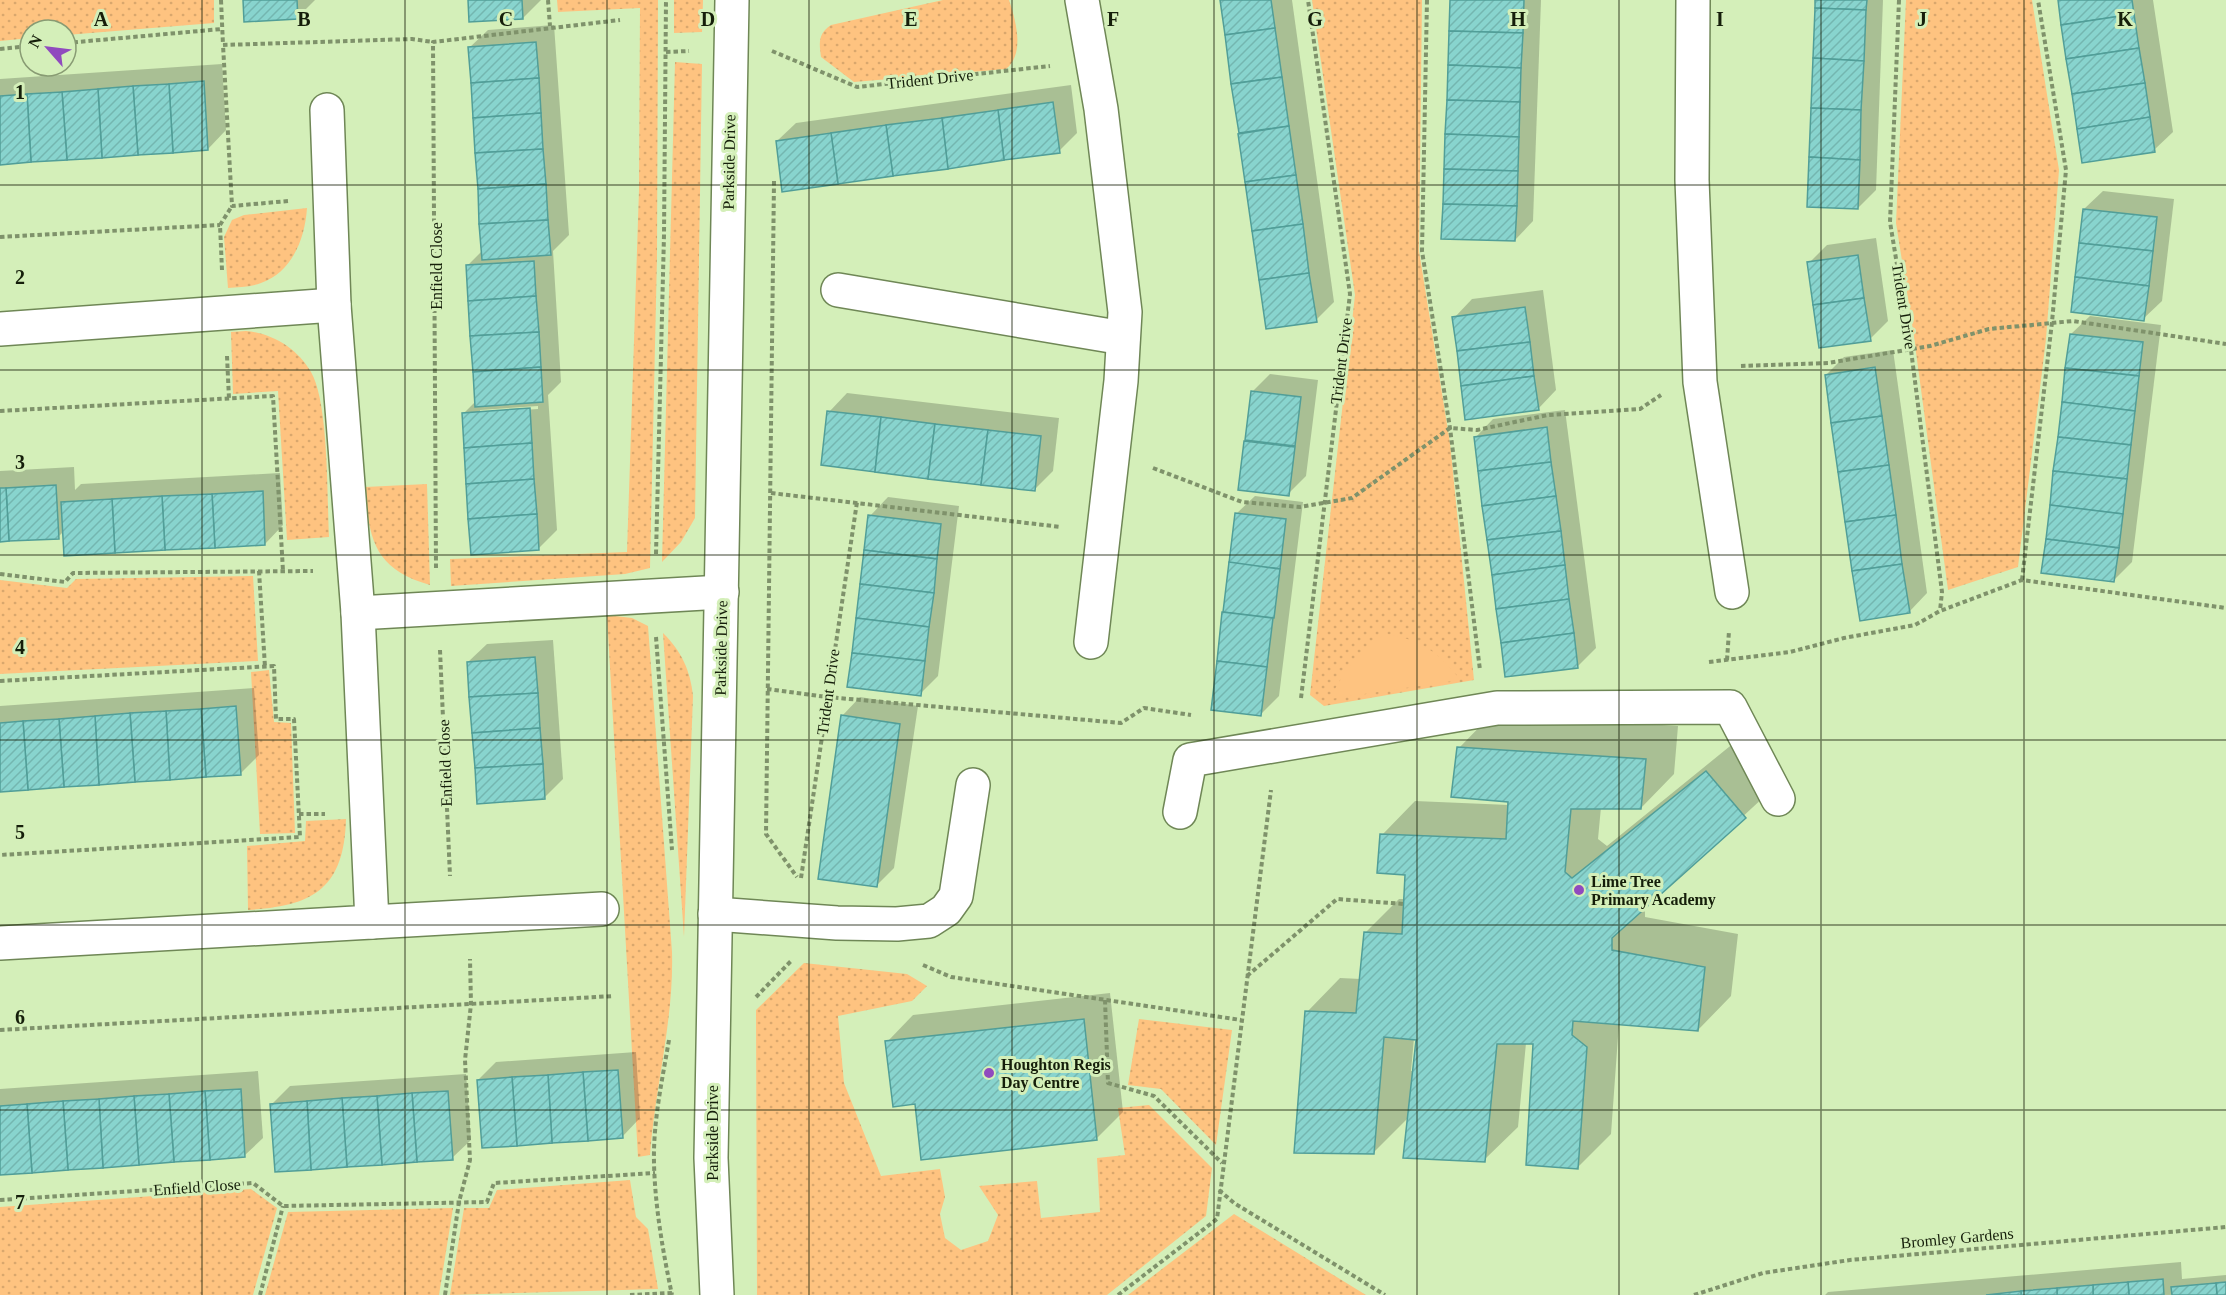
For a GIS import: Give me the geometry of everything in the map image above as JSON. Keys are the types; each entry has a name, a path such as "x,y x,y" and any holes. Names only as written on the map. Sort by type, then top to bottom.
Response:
{"street":[{"name":"Parkside Drive","path":"717,1295 711,1158 732,0"},
{"path":"1082,0 1115,214 1125,312 1113,453 1091,642"},
{"path":"1693,0 1692,180 1700,375 1732,592"},
{"path":"327,110 334,305 358,613 372,922"},
{"path":"838,290 1123,338"},
{"path":"0,329 225,315 334,305"},
{"path":"358,613 654,594 722,592"},
{"path":"1180,812 1190,760 1284,733 1497,708 1730,707 1778,799"},
{"path":"715,914 821,922 897,924 929,921 946,910 956,896 973,785"},
{"path":"0,943 603,909"}],"path":[{"path":"221,0 223,45"},
{"path":"548,0 550,26"},
{"path":"666,0 660,440 654,594 672,858"},
{"name":"Trident Drive","path":"1118,1295 1217,1219 1246,977 1284,733 1302,696 1323,502 1350,294 1308,0"},
{"path":"1427,0 1422,251 1450,428 1481,680"},
{"name":"Trident Drive","path":"1899,0 1890,222 1911,350 1942,592 1940,611"},
{"path":"2022,580 2052,322 2066,170 2038,0"},
{"name":"Enfield Close","path":"445,1295 459,1202 470,1160 465,1060 471,1004 471,964 461,917 450,881 434,545 436,296 433,42 550,26 620,20"},
{"path":"78,42 222,29"},
{"path":"775,41 775,63"},
{"path":"0,49 18,47"},
{"name":"Trident Drive","path":"775,51 857,87 1092,61"},
{"path":"748,1005 796,956 817,955 825,892 800,881 766,834 774,180"},
{"path":"225,315 220,225 232,206"},
{"path":"0,237 220,225"},
{"path":"1113,453 1242,502 1300,507 1352,498 1450,428 1477,430 1548,415 1640,409 1700,375 1828,363 1911,350 1989,328 2052,322 2085,323 2226,344"},
{"path":"0,411 273,396 283,571"},
{"path":"770,493 1104,532"},
{"name":"Trident Drive","path":"800,881 857,502"},
{"path":"0,574 65,582 73,573 355,570"},
{"path":"259,571 265,666"},
{"path":"1704,663 1790,652 1844,638 1915,625 1940,611 2022,580 2226,608"},
{"path":"0,681 274,666 276,719 294,719 300,837 0,855"},
{"path":"767,688 827,697 1120,723 1144,708 1203,717"},
{"path":"1246,977 1337,899 1404,904"},
{"path":"951,977 1241,1020"},
{"path":"0,1030 614,996"},
{"path":"1105,1000 1108,1083 1154,1096 1222,1163"},
{"path":"630,1295 672,1293 657,1200 655,1173 657,1112 669,1037"},
{"path":"260,1295 283,1206 487,1202 494,1183 655,1173"},
{"name":"Enfield Close","path":"0,1200 253,1184 283,1206"},
{"path":"1219,1190 1234,1203 1385,1295"},
{"name":"Bromley Gardens","path":"1694,1295 1763,1273 1850,1260 2226,1227"}],"shaded area":[{"path":"0,0 214,0 214,23 78,34 78,18 18,18 18,39 0,41"},
{"path":"557,0 658,0 657,257 650,568 625,574 451,586 450,559 627,552 639,190 640,8 558,12"},
{"path":"674,0 703,0 702,32 674,33"},
{"path":"943,0 1009,0 1016,27 1017,46 1012,63 1006,69 854,82 821,57 820,39 831,25"},
{"path":"1312,0 1422,0 1419,251 1450,443 1474,680 1324,706 1310,695 1355,295"},
{"path":"1906,0 2032,0 2059,170 2046,339 2018,567 1948,590 1913,330 1896,223"},
{"path":"675,62 702,64 695,518 681,542 662,562"},
{"path":"307,208 300,242 289,263 272,278 244,287 228,288 224,237 232,220 244,215"},
{"path":"246,331 265,335 292,349 306,364 317,386 324,428 329,537 287,540 278,391 233,394 231,332"},
{"path":"427,484 430,585 397,570 378,550 369,522 365,487"},
{"path":"253,576 258,661 0,674 0,580 67,588 76,579"},
{"path":"607,615 632,618 648,626 672,952 670,1003 650,1155 638,1157"},
{"path":"663,633 684,662 693,696 684,937"},
{"path":"1386,634 1398,636 1428,649 1445,662 1460,680 1330,699 1353,662"},
{"path":"269,670 274,722 291,723 295,833 260,834 251,672"},
{"path":"346,819 344,843 339,862 331,878 321,889 307,898 290,904 248,910 247,846 305,841 306,821"},
{"path":"804,963 907,974 927,986 912,1001 838,1016 844,1083 881,1176 940,1169 945,1197 940,1214 945,1238 961,1250 988,1241 998,1215 979,1186 1037,1181 1041,1218 1100,1212 1097,1158 1125,1155 1118,1108 1149,1105 1212,1168 1206,1216 1107,1295 757,1295 756,1010"},
{"path":"1139,1019 1232,1030 1216,1145 1161,1089 1128,1085"},
{"path":"630,1180 636,1217 648,1229 658,1289 450,1295 464,1208 489,1208 497,1190"},
{"path":"251,1189 277,1208 253,1295 0,1295 0,1207"},
{"path":"453,1208 439,1295 265,1295 288,1212"},
{"path":"1234,1214 1366,1295 1128,1295"}],"building":[{"path":"243,0 297,0 298,19 244,22"},
{"path":"468,0 522,0 523,19 469,22"},
{"path":"1220,0 1271,0 1275,28 1225,35"},
{"path":"1450,0 1524,0 1523,33 1449,31"},
{"path":"1815,0 1867,0 1866,10 1815,8"},
{"path":"2058,0 2132,0 2134,14 2061,25"},
{"path":"1815,8 1866,10 1864,61 1813,58"},
{"path":"2134,14 2139,48 2066,59 2061,25"},
{"path":"1275,28 1282,77 1231,84 1225,35"},
{"path":"1449,31 1523,33 1521,68 1448,65"},
{"path":"536,42 539,78 471,83 468,47"},
{"path":"2139,48 2145,83 2072,94 2066,59"},
{"path":"1813,58 1864,61 1861,110 1811,108"},
{"path":"1448,65 1521,68 1520,102 1447,100"},
{"path":"1282,77 1289,126 1239,133 1231,84"},
{"path":"539,78 541,113 473,118 471,83"},
{"path":"204,81 208,150 173,153 169,84"},
{"path":"2145,83 2150,117 2077,129 2072,94"},
{"path":"169,84 173,153 138,155 133,86"},
{"path":"133,86 138,155 102,158 98,89"},
{"path":"98,89 102,158 67,160 62,92"},
{"path":"62,92 67,160 31,162 27,94"},
{"path":"27,94 31,162 0,165 0,96"},
{"path":"1447,100 1520,102 1519,137 1445,134"},
{"path":"1053,102 1060,153 1004,160 998,110"},
{"path":"1811,108 1861,110 1860,160 1809,157"},
{"path":"998,110 1004,160 948,169 942,118"},
{"path":"541,113 543,149 475,153 473,118"},
{"path":"2150,117 2155,152 2082,163 2077,129"},
{"path":"942,118 948,169 893,176 886,125"},
{"path":"886,125 893,176 838,184 831,133"},
{"path":"1289,126 1296,175 1245,182 1238,134"},
{"path":"831,133 838,184 782,192 776,141"},
{"path":"1445,134 1519,137 1518,171 1444,169"},
{"path":"543,149 546,184 478,189 475,153"},
{"path":"1809,157 1860,160 1858,209 1807,207"},
{"path":"1444,169 1518,171 1517,206 1443,204"},
{"path":"1296,175 1303,224 1252,231 1245,182"},
{"path":"546,184 548,220 479,224 478,189"},
{"path":"1443,204 1517,206 1515,241 1441,239"},
{"path":"2083,209 2157,217 2153,251 2079,243"},
{"path":"548,220 551,255 482,260 479,224"},
{"path":"1303,224 1309,273 1259,280 1252,231"},
{"path":"2079,243 2153,251 2149,286 2075,277"},
{"path":"1858,255 1864,298 1813,305 1807,262"},
{"path":"534,261 536,296 468,301 466,265"},
{"path":"1309,273 1317,322 1266,329 1259,280"},
{"path":"2075,277 2149,286 2144,321 2071,312"},
{"path":"536,296 539,332 470,336 468,301"},
{"path":"1864,298 1871,341 1819,348 1813,305"},
{"path":"1525,307 1530,342 1457,351 1452,317"},
{"path":"539,332 541,367 473,372 470,336"},
{"path":"2070,334 2143,342 2139,376 2065,368"},
{"path":"1530,342 1534,376 1461,386 1457,351"},
{"path":"541,367 543,402 475,407 473,372"},
{"path":"1875,367 1882,416 1831,423 1825,375"},
{"path":"2065,368 2139,376 2135,411 2062,402"},
{"path":"1534,376 1539,410 1465,420 1461,386"},
{"path":"1251,391 1301,397 1295,446 1245,440"},
{"path":"2062,402 2135,411 2131,445 2058,437"},
{"path":"530,408 532,443 464,448 462,413"},
{"path":"827,411 881,417 875,472 821,465"},
{"path":"1882,416 1889,465 1838,472 1831,423"},
{"path":"881,417 935,424 928,479 875,472"},
{"path":"935,424 988,430 981,485 928,479"},
{"path":"1547,427 1551,462 1478,471 1474,437"},
{"path":"988,430 1041,436 1035,491 981,485"},
{"path":"2058,437 2131,445 2127,479 2053,471"},
{"path":"1244,441 1295,447 1289,496 1238,490"},
{"path":"532,443 534,479 466,484 464,448"},
{"path":"1551,462 1556,496 1482,506 1478,471"},
{"path":"1889,465 1896,515 1845,522 1838,472"},
{"path":"2053,471 2127,479 2123,514 2050,505"},
{"path":"534,479 537,514 468,519 466,484"},
{"path":"56,485 59,539 9,541 6,488"},
{"path":"0,488 6,488 9,541 0,542"},
{"path":"263,491 265,545 215,548 212,494"},
{"path":"212,494 215,548 165,550 162,496"},
{"path":"162,496 165,550 115,553 112,499"},
{"path":"1556,496 1561,531 1487,540 1482,506"},
{"path":"112,499 115,553 64,556 61,502"},
{"path":"2050,505 2123,514 2119,548 2046,539"},
{"path":"1235,513 1286,519 1280,569 1229,563"},
{"path":"537,514 539,550 471,555 468,519"},
{"path":"868,515 941,524 937,559 864,550"},
{"path":"1896,515 1902,564 1852,571 1845,522"},
{"path":"1561,531 1565,565 1492,575 1487,540"},
{"path":"2046,539 2119,548 2114,582 2041,573"},
{"path":"864,550 937,559 934,593 860,584"},
{"path":"1229,562 1280,569 1274,618 1223,612"},
{"path":"1902,564 1910,613 1860,621 1852,571"},
{"path":"1565,565 1569,599 1496,609 1492,575"},
{"path":"860,584 934,593 929,627 856,618"},
{"path":"1569,599 1574,633 1501,643 1496,609"},
{"path":"1222,612 1273,618 1267,667 1217,661"},
{"path":"856,618 929,627 925,661 852,653"},
{"path":"1574,633 1578,668 1505,677 1501,643"},
{"path":"852,653 925,661 921,696 847,687"},
{"path":"535,657 538,693 469,697 467,662"},
{"path":"1217,661 1267,667 1261,716 1211,710"},
{"path":"538,693 540,728 472,733 469,697"},
{"path":"236,706 241,775 206,777 201,709"},
{"path":"201,709 206,777 170,780 166,711"},
{"path":"166,711 170,780 135,782 130,713"},
{"path":"130,713 135,782 99,785 95,716"},
{"path":"841,715 900,724 877,887 818,879"},
{"path":"95,716 99,785 64,787 59,719"},
{"path":"59,719 64,787 28,790 23,721"},
{"path":"23,721 28,790 0,792 0,723"},
{"path":"540,728 543,764 475,768 472,733"},
{"path":"1457,747 1646,759 1641,809 1571,809 1565,872 1572,878 1706,771 1746,818 1612,938 1612,950 1705,967 1698,1031 1573,1021 1572,1035 1587,1047 1578,1169 1526,1165 1533,1044 1497,1044 1485,1162 1403,1158 1416,1040 1384,1037 1374,1154 1294,1153 1305,1011 1356,1013 1364,932 1402,934 1405,875 1377,873 1380,834 1506,839 1508,802 1451,797"},
{"path":"543,764 545,799 477,804 475,768"},
{"name":"Houghton Regis Day Centre","path":"1084,1019 1097,1140 921,1160 915,1104 893,1107 885,1041"},
{"path":"618,1070 623,1138 588,1141 583,1072"},
{"path":"583,1072 588,1141 552,1143 548,1075"},
{"path":"548,1075 552,1143 517,1146 512,1077"},
{"path":"512,1077 517,1146 482,1148 477,1080"},
{"path":"241,1089 245,1157 210,1160 205,1091"},
{"path":"205,1091 210,1160 174,1162 169,1094"},
{"path":"448,1091 453,1160 417,1162 412,1093"},
{"path":"412,1093 417,1162 382,1165 377,1096"},
{"path":"169,1094 174,1162 139,1165 134,1096"},
{"path":"134,1096 139,1165 103,1168 99,1099"},
{"path":"377,1096 382,1165 347,1167 342,1098"},
{"path":"342,1098 347,1167 311,1170 307,1101"},
{"path":"99,1099 103,1168 68,1170 63,1101"},
{"path":"63,1101 68,1170 32,1173 27,1104"},
{"path":"307,1101 311,1170 275,1172 270,1104"},
{"path":"27,1104 32,1173 0,1175 0,1106"},
{"path":"2163,1279 2164,1295 2129,1295 2128,1282"},
{"path":"2128,1282 2129,1295 2093,1295 2093,1285"},
{"path":"2226,1282 2226,1295 2217,1295 2216,1283"},
{"path":"2216,1283 2217,1295 2172,1295 2171,1287"},
{"path":"2093,1285 2093,1295 2057,1295 2057,1288"},
{"path":"2057,1288 2057,1295 2021,1295 2021,1291"},
{"path":"2021,1291 2021,1295 1986,1295"}],"place":[{"name":"Lime Tree Primary Academy","path":"1579,890"},
{"name":"Houghton Regis Day Centre","path":"989,1073"}]}
